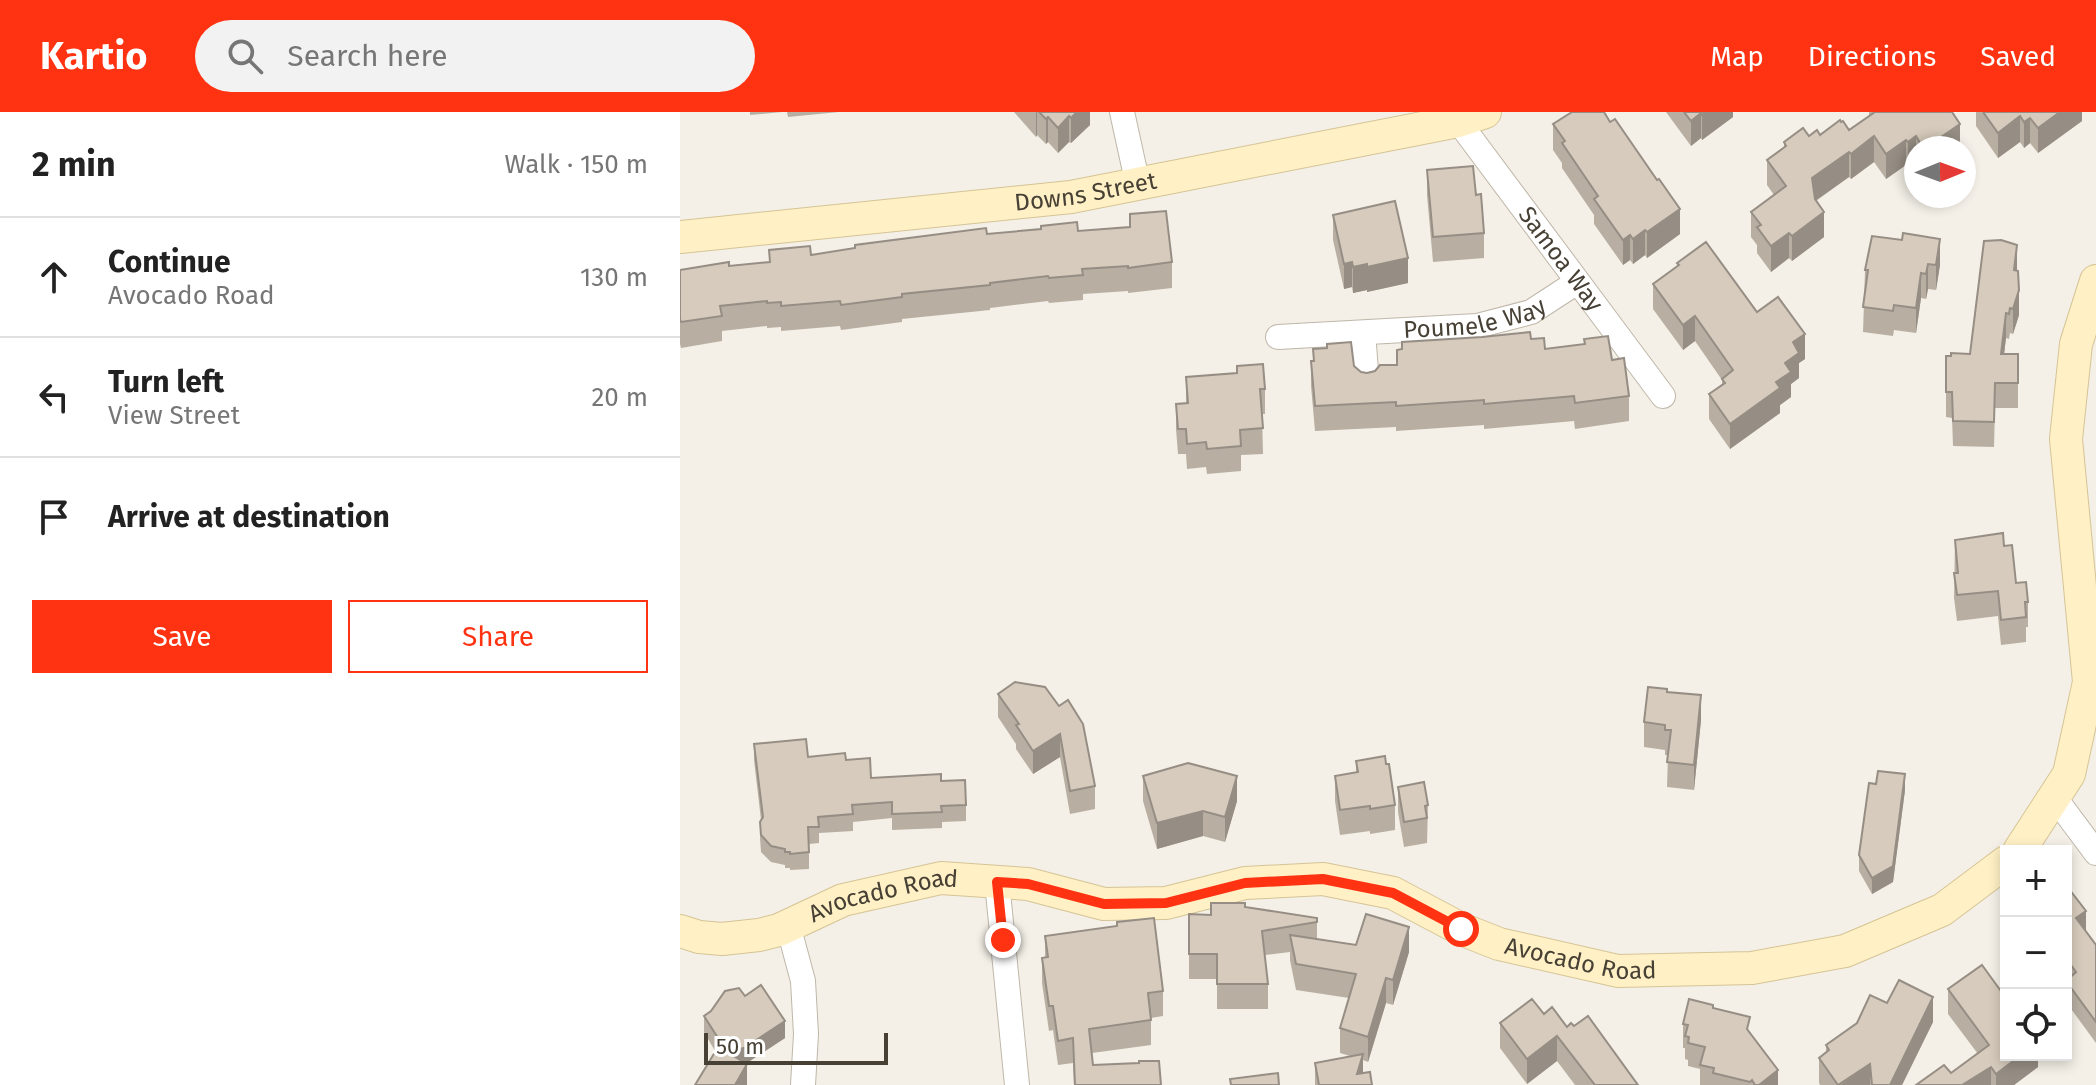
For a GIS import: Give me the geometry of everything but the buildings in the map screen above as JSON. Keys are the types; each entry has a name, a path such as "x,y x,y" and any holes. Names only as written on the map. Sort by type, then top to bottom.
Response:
{"street":[{"path":"1122,112 1138,185"},
{"name":"Downs Street","path":"680,237 1071,197 1471,117"},
{"name":"Samoa Way","path":"1471,117 1577,282 1663,396"},
{"path":"2023,845 2069,774 2089,682 2066,439 2076,344 2096,281"},
{"name":"Poumele Way","path":"1278,337 1477,326 1531,312 1577,282"},
{"path":"1363,333 1367,383"},
{"path":"2055,798 2096,853"},
{"name":"Avocado Road","path":"680,931 699,937 759,935 779,930 843,900 941,878 1028,884 1104,904 1166,903 1245,883 1323,879 1393,893 1461,929 1499,944 1618,971 1736,969 1845,951 1942,910 2000,866"},
{"path":"997,882 1017,1085"},
{"path":"788,925 803,981 806,1034 803,1085"}],"route":[{"path":"1003,940 997,882 1028,884 1104,904 1166,903 1245,883 1323,879 1393,893 1461,929"}]}
